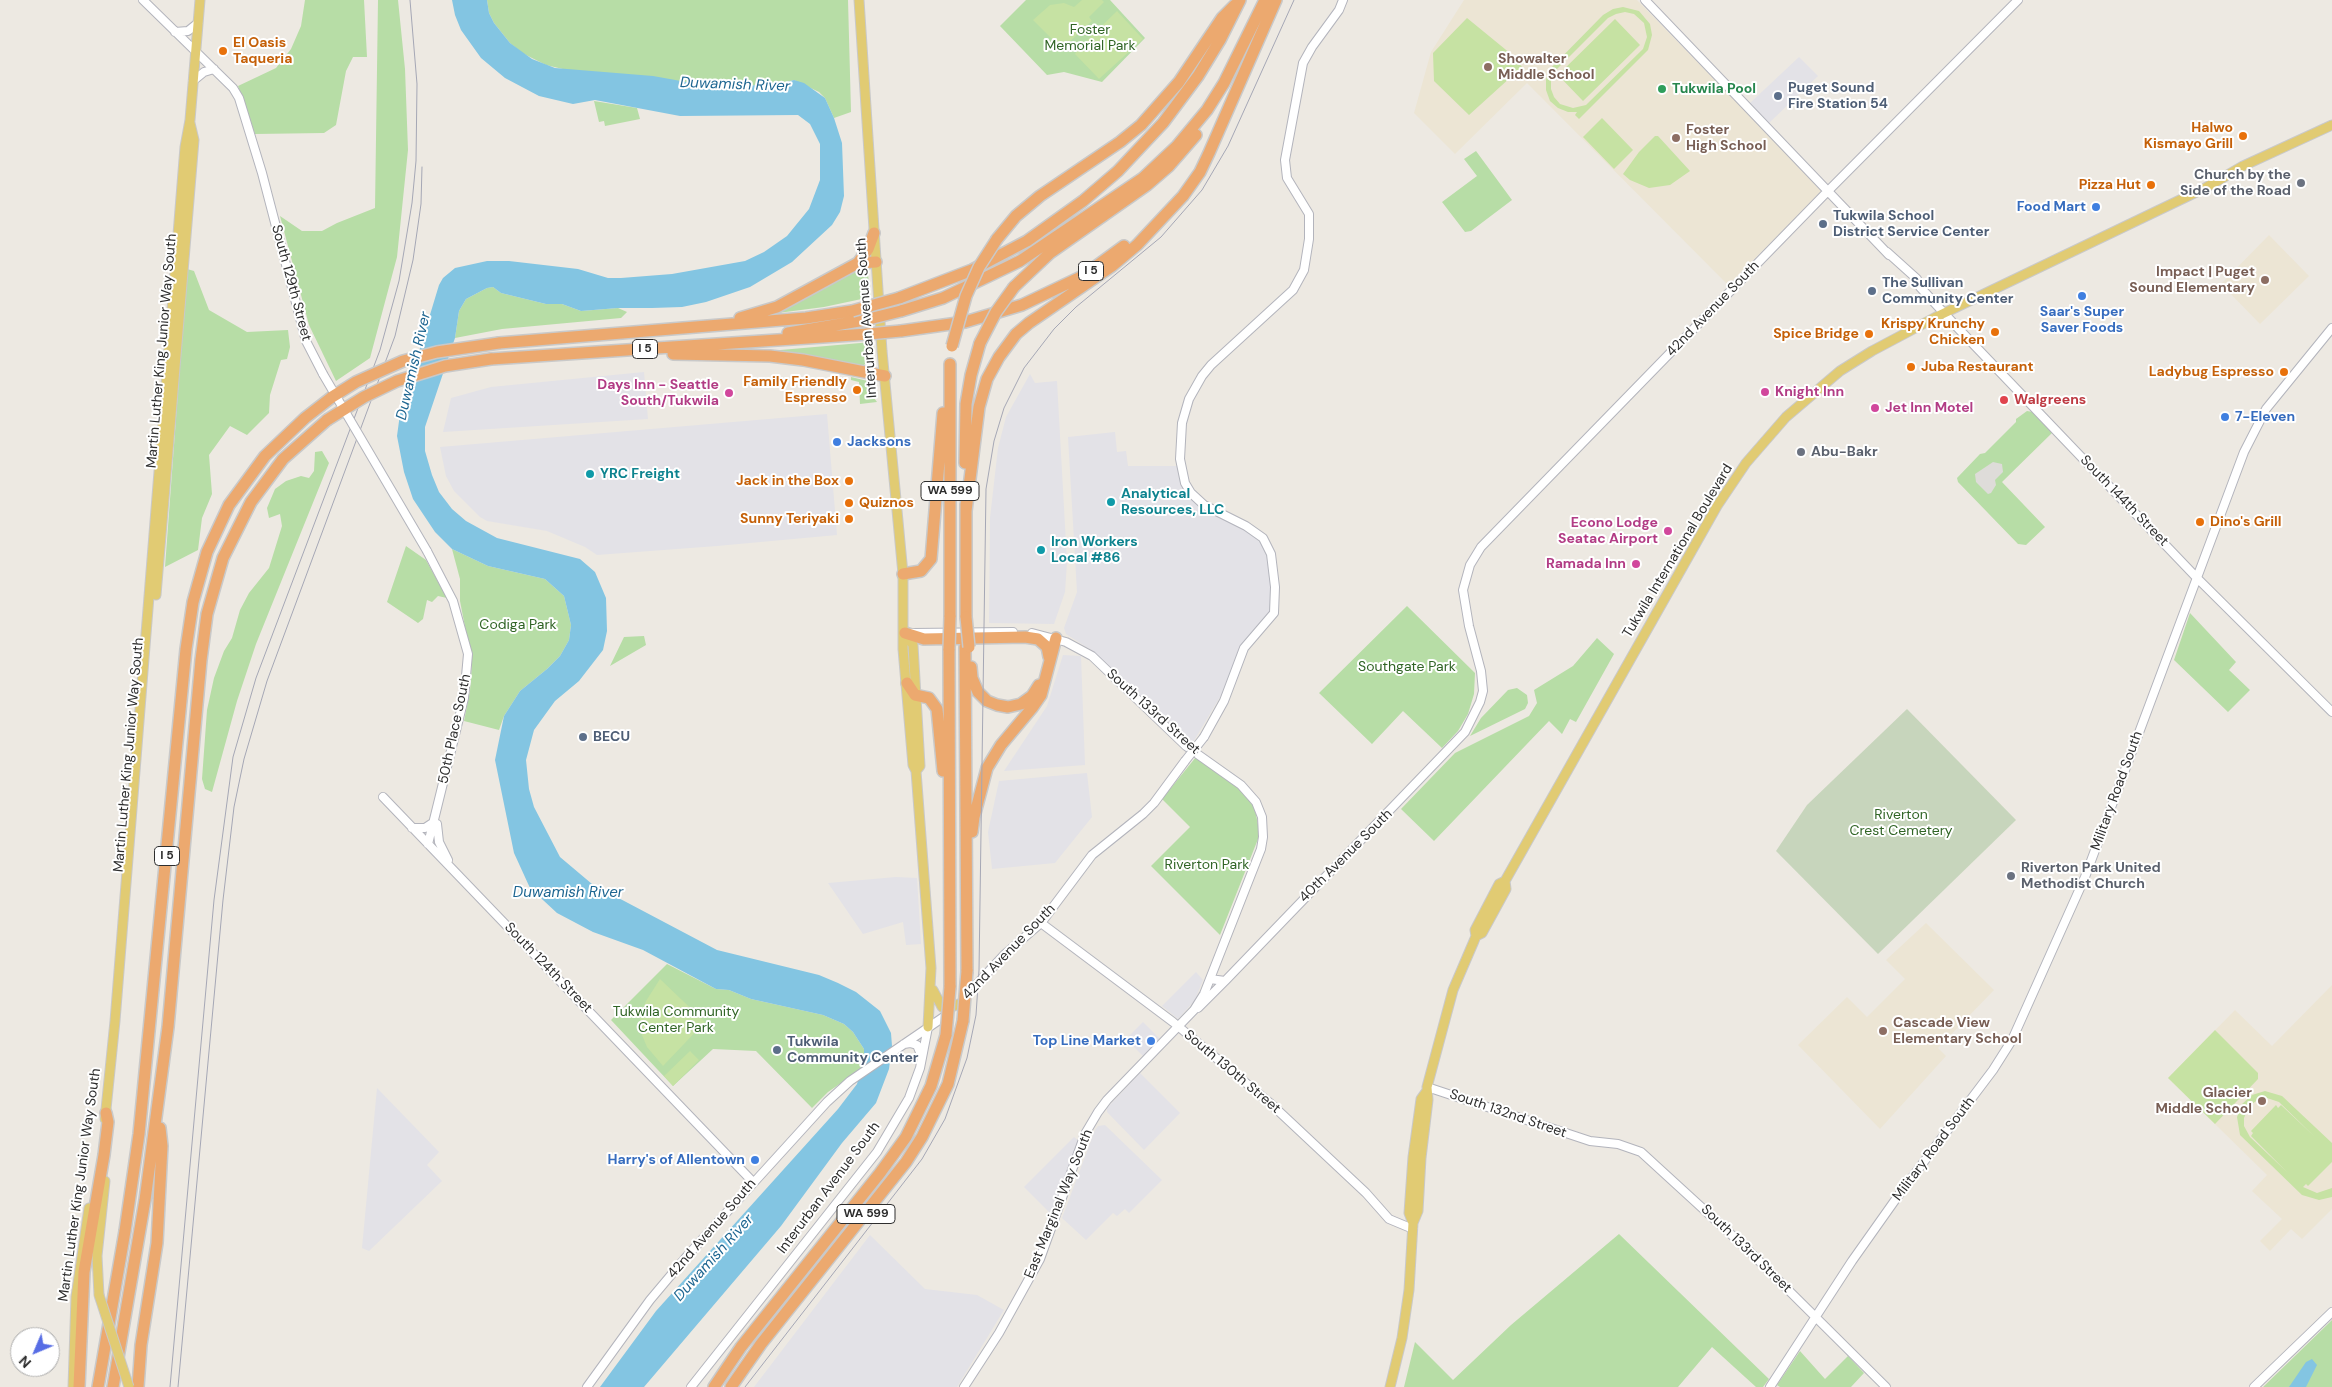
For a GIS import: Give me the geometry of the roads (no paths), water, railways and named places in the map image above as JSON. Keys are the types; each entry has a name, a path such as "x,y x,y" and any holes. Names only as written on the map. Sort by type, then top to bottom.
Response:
{"highway":[{"name":"WA 599","path":"714,1387 741,1347 902,1143 924,1103 946,1035 950,987 951,867 949,648 950,364 952,346 966,296 979,267 996,239 1016,216 1040,196 1137,129 1179,82 1222,18 1240,0"},
{"name":"I 5","path":"98,1387 139,1134 186,649 195,593 214,536 229,505 248,478 286,434 332,397 356,382 403,361 438,352 499,343 806,318 852,311 899,298 972,270 1026,241 1083,201 1111,177 1149,139 1178,103 1214,50 1240,0"},
{"path":"702,346 865,320 901,311 943,298 1020,261 1143,178 1177,146 1206,110 1224,83 1265,0"},
{"name":"I 5","path":"113,1387 158,1112 168,1027 201,660 213,590 223,558 251,502 283,459 327,420 364,396 397,381 445,366 491,360 868,334 941,326 1008,310 1054,291 1095,268 1130,242 1174,197 1222,122 1276,0"},
{"name":"WA 599","path":"731,1387 761,1344 888,1185 922,1137 948,1084 963,1021 967,971 966,404 971,375 980,343 996,312 1014,287 1045,257 1147,185 1169,166 1205,123 1235,73 1251,55"},
{"path":"966,511 979,407 987,380 999,357 1016,334 1029,323 1112,266 1155,227 1183,196 1200,172 1222,122"},
{"path":"626,332 731,319 766,311 794,299 858,263 868,249 874,233"},
{"path":"858,263 876,262"},
{"path":"589,353 770,356 803,360 885,376"},
{"path":"903,574 921,570 930,562 932,554 942,429 950,364"},
{"path":"905,633 924,638 1025,637 1038,639 1047,647 1049,657"},
{"path":"967,647 974,686 987,701 1002,706 1015,706 1032,696 1041,680 1056,638"},
{"path":"966,888 974,817 983,779 994,755 1041,695 1056,638"},
{"path":"907,683 915,695 929,698 939,714 951,867"},
{"path":"138,1387 141,1345 157,1243 162,1146 158,1112"},
{"path":"80,1387 84,1272 104,1155 108,1122 106,1113"},
{"path":"91,1387 106,1342"},
{"path":"738,1387 761,1344"}],"main road":[{"name":"Martin Luther King Junior Way South","path":"73,1387 79,1271 106,1113 185,147 190,120 200,0"},
{"name":"Interurban Avenue South","path":"859,0 876,262 903,574 905,633 903,649 913,765 916,771 931,982 928,1027"},
{"name":"Martin Luther King Junior Way South","path":"128,1387 99,1295 97,1256 117,1060 194,140 190,120"},
{"name":"Tukwila International Boulevard","path":"1390,1387 1402,1338 1413,1226 1418,1211 1421,1158 1428,1100 1426,1089 1453,990 1476,936 1482,933 1506,889 1505,881 1717,506 1746,463 1786,417 1840,371 1872,351 1944,313 2332,125"},
{"name":"Interurban Avenue South","path":"905,633 913,645 920,766 916,771"},
{"path":"931,982 939,1005 946,1009 959,1004"}],"street":[{"name":"South 129th Street","path":"143,0 233,88 239,98 262,173 306,342 322,374 427,552 453,601"},
{"name":"42nd Avenue South","path":"587,1387 650,1300 753,1182 827,1102 850,1081 902,1044 942,1019 959,1004 1005,954 1041,923 1092,855 1144,814 1204,737 1232,683 1244,648 1274,613 1275,589 1272,554 1267,543 1258,533 1204,505 1191,493 1182,470 1182,423 1189,399 1202,376 1211,365 1293,290 1304,270 1310,239 1309,214 1287,178 1285,160 1303,63 1312,47 1339,10 1343,0"},
{"name":"South 144th Street","path":"1645,0 1887,252 1917,279 1920,287 1944,313 2197,578 2332,712"},
{"name":"42nd Avenue South","path":"1474,717 1482,691 1481,671 1463,590 1474,555 1829,190 2018,0"},
{"path":"175,32 188,31 198,23"},
{"path":"193,81 204,72 214,69"},
{"name":"Military Road South","path":"1770,1387 1898,1196 1993,1070 2012,1040 2085,877 2244,452 2257,425 2279,392 2332,328"},
{"name":"50th Place South","path":"428,844 436,818 468,675 468,654 453,601"},
{"name":"South 133rd Street","path":"905,633 1030,633 1056,638 1076,646 1092,656 1186,746 1241,784 1256,802 1262,817"},
{"name":"40th Avenue South","path":"1194,1010 1206,1002 1453,747 1474,717"},
{"name":"South 124th Street","path":"383,797 753,1182"},
{"name":"East Marginal Way South","path":"964,1387 1003,1326 1040,1259 1085,1134 1098,1112 1107,1100 1194,1010 1210,979 1261,849 1264,828 1262,817"},
{"path":"412,828 425,828 436,818"},
{"path":"436,818 442,850 459,876"},
{"path":"428,844 438,836"},
{"name":"South 130th Street","path":"1041,923 1178,1027 1310,1139 1366,1193 1389,1219 1413,1226"},
{"path":"1210,979 1225,981"},
{"name":"Interurban Avenue South","path":"691,1387 877,1152 909,1098 922,1060 928,1027"},
{"path":"902,1044 910,1043 917,1046 922,1060"},
{"name":"South 132nd Street","path":"1426,1089 1590,1141"},
{"name":"South 133rd Street","path":"1590,1141 1618,1144 1641,1152 1724,1227 1886,1387"},
{"path":"2254,1387 2332,1312"}],"water":[{"name":"Duwamish River","path":"452,0 487,0 489,13 494,23 510,43 532,59 555,68 653,76 720,88 782,83 794,80 804,83 825,98 842,143 844,196 840,212 832,225 792,262 750,287 706,302 682,307 618,308 581,311 562,304 546,304 501,293 493,287 487,288 466,299 459,311 455,338 425,427 425,451 432,475 439,492 452,509 466,521 497,538 580,559 595,572 606,598 607,631 603,650 579,681 555,701 534,730 526,760 529,789 534,807 560,857 592,884 717,950 819,975 856,992 880,1011 891,1033 892,1046 889,1069 876,1103 842,1143 781,1226 644,1387 600,1387 656,1311 838,1109 857,1084 864,1057 864,1049 853,1032 844,1024 823,1015 751,999 729,990 716,989 643,950 593,932 557,913 530,888 514,853 495,760 504,716 520,691 560,656 569,640 571,625 564,596 545,579 488,566 452,549 435,532 413,499 404,472 397,436 400,414 439,285 443,278 455,268 487,261 509,261 578,269 608,278 621,278 672,274 745,261 764,252 787,236 809,209 820,180 820,144 810,124 798,115 680,116 595,100 573,104 539,96 505,78 481,58 461,30"},
{"path":"2312,1359 2317,1365 2306,1387 2289,1387 2306,1362"}],"tram line":[{"path":"745,1387 922,1159 945,1119 967,1058 976,1015 979,970 986,489 994,441 1004,408 1024,368 1054,329 1076,307 1161,237 1202,190 1228,146 1294,0"}],"railway":[{"path":"170,1387 214,900 233,757 256,678 380,350 399,281 412,203 416,161 417,84 410,0"},
{"path":"178,1387 223,900 234,807 244,759 267,681 395,336 413,260 421,204 422,167"}],"place":[{"name":"El Oasis Taqueria","path":"223,51"},
{"name":"Showalter Middle School","path":"1488,67"},
{"name":"Tukwila Pool","path":"1662,89"},
{"name":"Puget Sound Fire Station 54","path":"1778,96"},
{"name":"Halwo Kismayo Grill","path":"2243,136"},
{"name":"Foster High School","path":"1676,138"},
{"name":"Church by the Side of the Road","path":"2301,183"},
{"name":"Pizza Hut","path":"2151,185"},
{"name":"Food Mart","path":"2096,207"},
{"name":"Tukwila School District Service Center","path":"1823,224"},
{"name":"Impact | Puget Sound Elementary","path":"2265,280"},
{"name":"The Sullivan Community Center","path":"1872,291"},
{"name":"Saar's Super Saver Foods","path":"2082,296"},
{"name":"Krispy Krunchy Chicken","path":"1995,332"},
{"name":"Spice Bridge","path":"1869,334"},
{"name":"Juba Restaurant","path":"1911,367"},
{"name":"Ladybug Espresso","path":"2284,372"},
{"name":"Family Friendly Espresso","path":"857,390"},
{"name":"Knight Inn","path":"1765,392"},
{"name":"Days Inn - Seattle South/Tukwila","path":"729,393"},
{"name":"Walgreens","path":"2004,400"},
{"name":"Jet Inn Motel","path":"1875,408"},
{"name":"7-Eleven","path":"2225,417"},
{"name":"Jacksons","path":"837,442"},
{"name":"Abu-Bakr","path":"1801,452"},
{"name":"YRC Freight","path":"590,474"},
{"name":"Jack in the Box","path":"849,481"},
{"name":"Analytical Resources, LLC","path":"1111,502"},
{"name":"Quiznos","path":"849,503"},
{"name":"Sunny Teriyaki","path":"849,519"},
{"name":"Dino's Grill","path":"2200,522"},
{"name":"Econo Lodge Seatac Airport","path":"1668,531"},
{"name":"Iron Workers Local #86","path":"1041,550"},
{"name":"Ramada Inn","path":"1636,564"},
{"name":"BECU","path":"583,737"},
{"name":"Riverton Park United Methodist Church","path":"2011,876"},
{"name":"Cascade View Elementary School","path":"1883,1031"},
{"name":"Top Line Market","path":"1151,1041"},
{"name":"Tukwila Community Center","path":"777,1050"},
{"name":"Glacier Middle School","path":"2262,1101"},
{"name":"Harry's of Allentown","path":"755,1160"}],"park label":[{"name":"Foster Memorial Park","path":"1090,38"},
{"name":"Codiga Park","path":"518,625"},
{"name":"Southgate Park","path":"1407,667"},
{"name":"Riverton Crest Cemetery","path":"1901,824"},
{"name":"Riverton Park","path":"1207,865"},
{"name":"Tukwila Community Center Park","path":"676,1020"}]}
